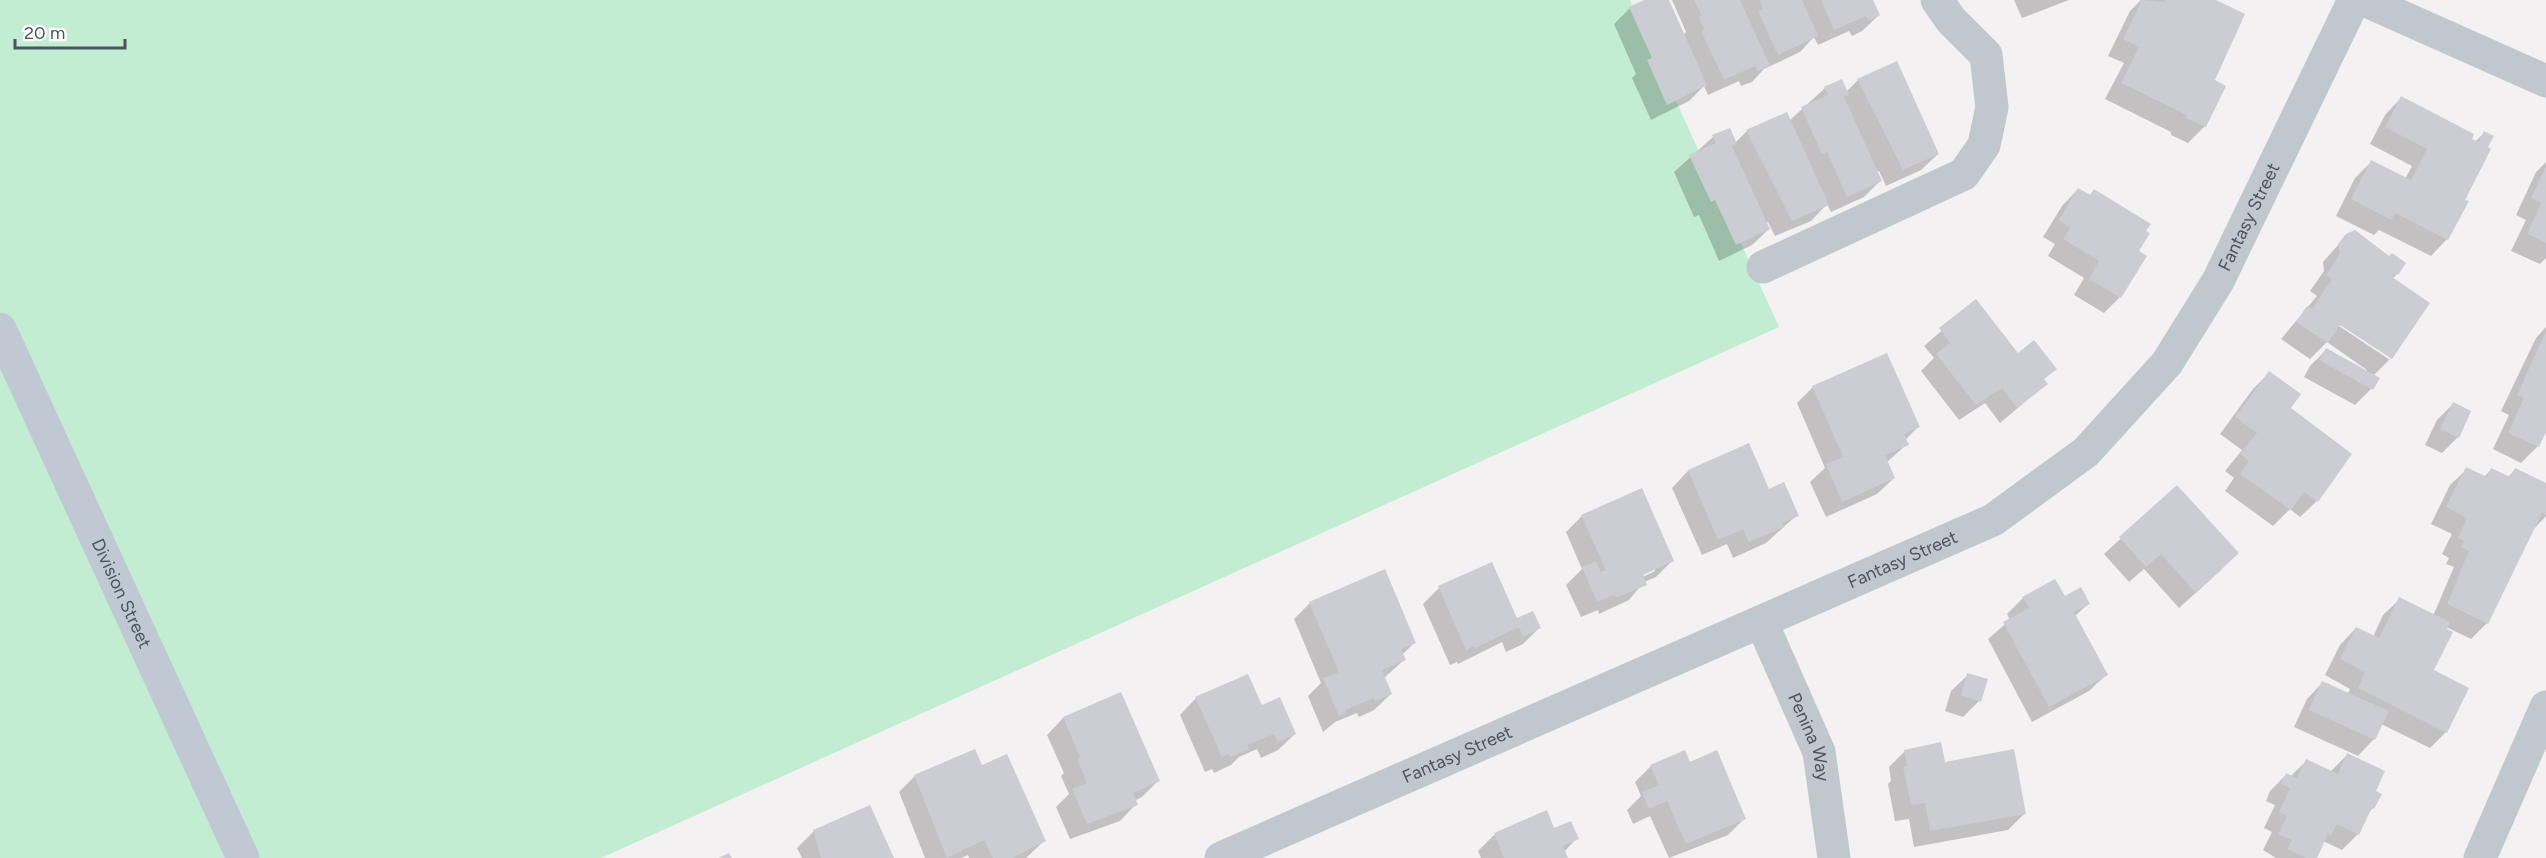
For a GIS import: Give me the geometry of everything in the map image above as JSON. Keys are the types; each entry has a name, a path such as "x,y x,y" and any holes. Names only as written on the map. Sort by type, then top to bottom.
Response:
{"street":[{"path":"1763,267 1964,174 1984,145 1992,107 1986,55 1951,20 1937,0"},
{"name":"Fantasy Street","path":"1221,858 1993,520 2086,452 2168,363 2218,281 2354,0"},
{"path":"2364,0 2546,81"},
{"name":"Division Street","path":"0,329 243,858"},
{"name":"Penina Way","path":"1762,623 1818,752 1834,858"},
{"path":"2480,858 2546,707"}],"green space":[{"path":"0,0 1630,0 1779,327 601,858 0,858"}],"building":[{"path":"1644,0 1669,0 1707,85 1667,105 1647,60 1652,58 1629,7"},
{"path":"1694,0 1740,0 1770,66 1758,71 1755,66 1724,80 1701,31 1704,29 1699,17 1702,16"},
{"path":"1760,0 1802,0 1818,36 1778,55 1758,11 1763,9"},
{"path":"1821,0 1873,0 1880,15 1869,21 1866,16 1834,30"},
{"path":"2142,0 2164,2 2165,0 2216,0 2245,14 2215,80 2226,86 2206,127 2186,118 2187,115 2121,83 2139,47 2123,39"},
{"path":"1897,61 1939,154 1903,170 1857,79"},
{"path":"1842,79 1849,95 1844,97 1882,181 1847,197 1827,152 1822,154 1801,107 1828,95 1824,87"},
{"path":"2401,96 2474,134 2472,139 2479,142 2484,131 2494,136 2488,147 2491,149 2465,200 2469,201 2448,240 2395,213 2391,220 2351,199 2371,160 2411,180 2427,149 2385,127"},
{"path":"1787,112 1829,205 1792,221 1746,130"},
{"path":"1730,128 1737,144 1732,146 1770,229 1736,245 1715,200 1711,202 1689,155 1716,143 1712,135"},
{"path":"2546,166 2546,243 2527,234 2541,203 2531,198"},
{"path":"2078,188 2090,195 2094,189 2151,224 2146,231 2150,233 2139,251 2147,256 2121,298 2089,279 2099,261 2063,239 2070,228 2059,220"},
{"path":"2355,230 2389,256 2392,253 2406,263 2398,275 2395,273 2392,277 2430,303 2392,359 2340,325 2328,343 2296,322 2307,306 2312,309 2332,279 2326,275 2340,253 2338,244 2346,234"},
{"path":"1976,299 2018,353 2034,340 2057,369 2044,379 2048,384 2017,408 2002,388 1976,405 1936,354 1950,343 1939,328"},
{"path":"2546,331 2546,432 2539,447 2508,433 2524,398 2517,395"},
{"path":"2326,348 2380,378 2373,390 2319,360"},
{"path":"1887,353 1920,427 1904,434 1909,445 1885,455 1895,478 1842,502 1826,464 1843,457 1812,386"},
{"path":"2269,371 2301,394 2291,408 2352,454 2318,502 2304,492 2291,510 2240,474 2249,461 2240,454 2257,433 2235,417"},
{"path":"2453,402 2471,411 2459,438 2440,429"},
{"path":"1749,443 1769,489 1784,482 1799,516 1782,523 1784,527 1749,542 1743,529 1718,540 1688,470"},
{"path":"2466,467 2487,477 2491,468 2510,477 2515,468 2546,483 2546,515 2542,513 2488,624 2447,604 2469,551 2461,547 2464,541 2458,538 2467,518 2446,507"},
{"path":"2177,485 2239,553 2196,593 2161,554 2146,567 2119,537"},
{"path":"1642,488 1674,561 1643,575 1647,585 1616,598 1614,595 1597,602 1582,567 1596,561 1601,572 1606,570 1581,515"},
{"path":"1492,562 1517,618 1533,611 1541,628 1523,637 1519,627 1466,650 1438,586"},
{"path":"1385,569 1416,643 1401,649 1406,660 1382,670 1392,694 1375,701 1374,698 1345,710 1346,713 1339,716 1323,678 1339,672 1309,602"},
{"path":"2055,579 2065,596 2081,587 2090,604 2074,612 2108,675 2049,707 2003,622 2029,608 2022,597"},
{"path":"2399,597 2450,622 2447,629 2453,632 2434,670 2469,688 2447,733 2358,688 2365,672 2340,659 2356,627 2379,638"},
{"path":"1967,673 1988,679 1981,702 1961,695"},
{"path":"1248,674 1262,705 1280,697 1296,734 1278,742 1274,734 1247,745 1249,749 1230,757 1229,754 1222,757 1195,697"},
{"path":"2322,681 2389,711 2375,740 2309,710"},
{"path":"1121,692 1160,781 1133,793 1138,805 1087,824 1072,789 1087,783 1077,759 1080,757 1063,717"},
{"path":"1941,742 1945,762 2014,749 2026,814 1930,831 1925,803 1911,805 1903,767 1907,766 1904,750"},
{"path":"975,749 982,765 1007,754 1046,841 1012,858 993,858 984,840 947,858 914,775"},
{"path":"1685,750 1690,762 1717,750 1746,819 1686,844 1667,801 1649,809 1642,792 1659,785 1650,765"},
{"path":"2347,753 2385,771 2376,791 2382,794 2374,809 2372,807 2359,835 2337,824 2331,835 2328,834 2317,858 2306,858 2287,849 2292,840 2278,834 2287,816 2279,812 2290,788 2281,784 2286,773 2297,778 2306,759 2338,774"},
{"path":"870,805 894,858 821,858 813,830"},
{"path":"1547,810 1554,828 1571,821 1579,839 1563,846 1568,858 1504,858 1494,833"},
{"path":"729,853 732,858 718,858"}]}
